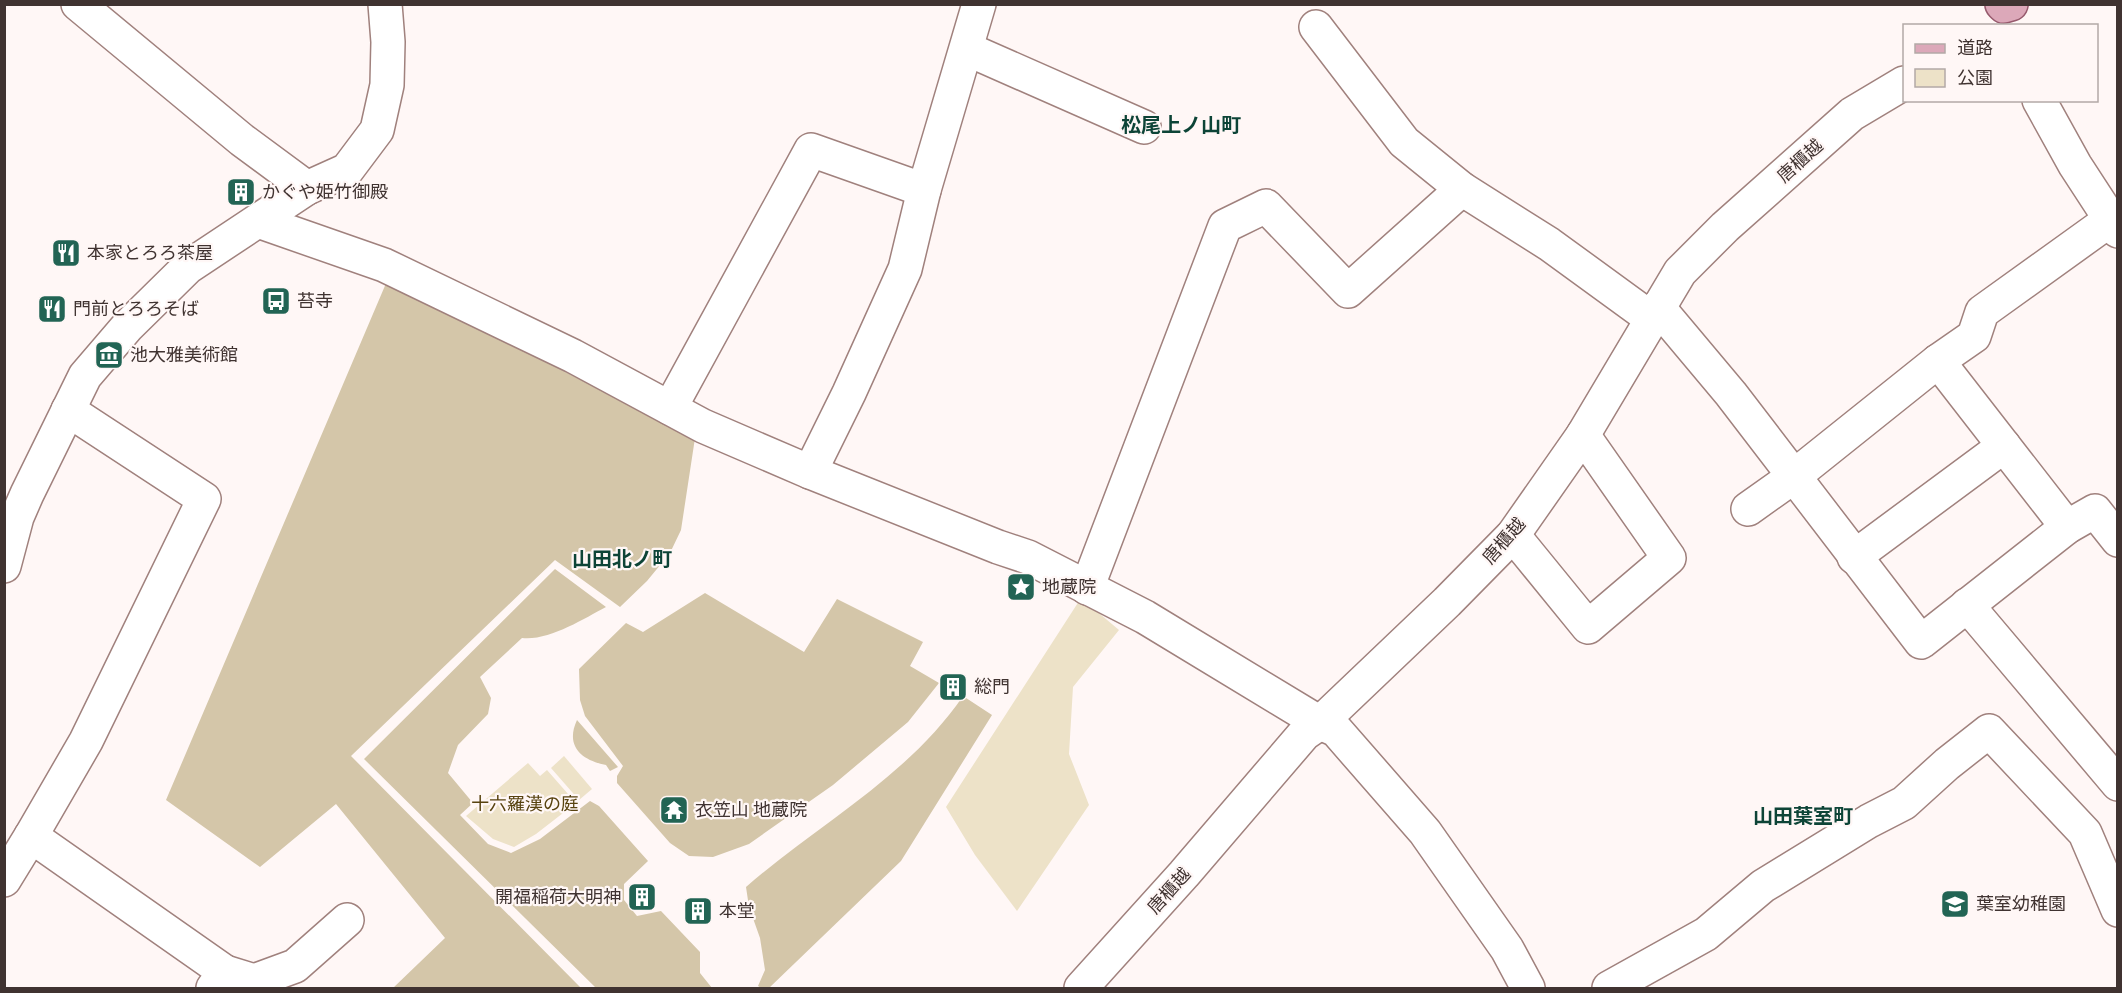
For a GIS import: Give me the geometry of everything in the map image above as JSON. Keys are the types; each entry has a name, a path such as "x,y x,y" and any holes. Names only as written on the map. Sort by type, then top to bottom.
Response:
{"street":[{"path":"78,4 242,140 307,188"},
{"path":"4,566 23,501 85,376 134,320 188,267 307,188 347,170 376,130 387,85 388,42 385,4"},
{"path":"810,472 849,393 905,269 924,190 979,4"},
{"path":"1316,27 1404,142 1462,189 1655,313 1731,394 1921,642 2067,527 2095,511 2118,540"},
{"path":"967,49 1144,127"},
{"name":"唐櫃越","path":"1082,988 1304,734 1320,723 1447,602 1513,535 1582,435 1680,272 1725,227 1852,114 1903,84"},
{"path":"1748,509 1793,477 1938,361 1974,336 1982,312 2114,225 2075,165 2040,102"},
{"path":"670,408 811,150 924,190"},
{"path":"1087,588 1225,226 1266,206 1348,291 1462,189"},
{"path":"258,221 384,265 573,356 703,426 998,548 1028,557 1145,617 1320,723 1336,730 1425,832 1507,949 1528,988"},
{"path":"1938,361 2067,527"},
{"path":"4,880 86,741 204,499 68,410"},
{"path":"1513,535 1588,627 1669,558 1582,435"},
{"path":"1854,556 2004,446"},
{"path":"1967,605 2118,784"},
{"path":"1609,988 1706,934 1763,886 1869,821 1904,803 1947,764 1989,731 2085,833 2118,910"},
{"path":"31,836 219,980 254,981 295,966 347,920"}],"green space":[{"path":"1081,598 1119,630 1073,687 1069,754 1089,805 1017,911 975,855 946,807"},
{"path":"564,756 592,789 579,800 551,768"},
{"name":"十六羅漢の庭","path":"528,763 540,776 547,770 576,803 536,834 514,847 493,839 466,816"}],"shaded area":[{"path":"387,281 695,438 681,530 670,553 647,581 620,607 555,560 351,756 581,988 393,988 445,938 336,804 260,867 166,800"},
{"path":"555,569 606,607 554,633 522,638 480,677 491,698 488,714 458,745 448,773 473,803 460,815 488,844 511,853 540,839 590,801 599,806 648,861 624,884 624,900 637,916 661,911 700,952 700,973 712,988 596,988 364,759"},
{"path":"705,593 804,652 837,599 923,642 910,666 939,683 908,722 833,785 749,844 713,857 689,856 670,843 617,783 617,776 623,766 585,716 580,700 579,669 626,623 643,632"},
{"path":"963,696 992,715 901,861 769,988 758,986 765,970 760,938 749,907 746,887 889,775 941,725"},
{"path":"577,720 618,767 610,771 606,765 589,760 578,750 573,737"}],"place":[{"name":"かぐや姫竹御殿","path":"241,192"},
{"name":"本家とろろ茶屋","path":"66,253"},
{"name":"苔寺","path":"276,301"},
{"name":"門前とろろそば","path":"52,309"},
{"name":"池大雅美術館","path":"109,355"},
{"name":"地蔵院","path":"1021,587"},
{"name":"総門","path":"953,687"},
{"name":"衣笠山 地蔵院","path":"674,810"},
{"name":"開福稲荷大明神","path":"642,897"},
{"name":"葉室幼稚園","path":"1955,904"},
{"name":"本堂","path":"698,911"}],"district":[{"name":"松尾上ノ山町","path":"1181,125"},
{"name":"山田北ノ町","path":"622,559"},
{"name":"山田葉室町","path":"1803,816"}]}
